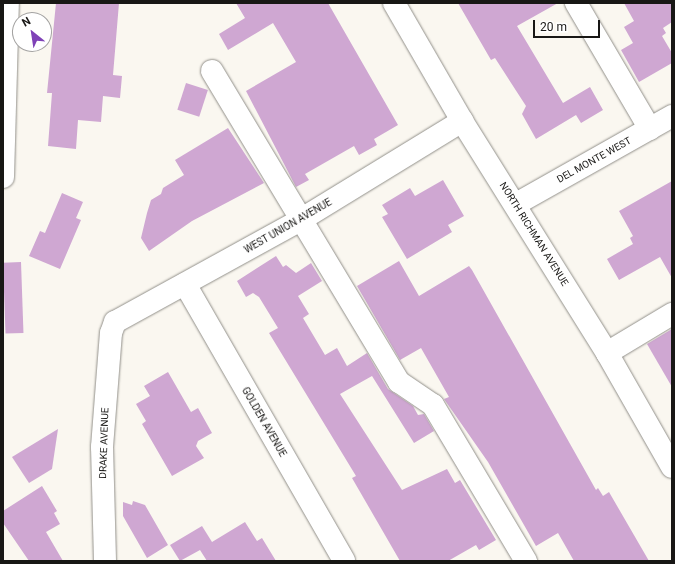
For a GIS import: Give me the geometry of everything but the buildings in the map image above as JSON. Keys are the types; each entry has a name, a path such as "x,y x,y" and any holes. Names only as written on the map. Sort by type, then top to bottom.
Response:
{"street":[{"path":"3,176 8,3"},
{"name":"NORTH RICHMAN AVENUE","path":"394,3 462,121 516,204 607,353 672,468"},
{"path":"576,3 650,129"},
{"path":"212,71 399,382 433,405 526,561"},
{"name":"DEL MONTE WEST","path":"516,204 672,116"},
{"name":"WEST UNION AVENUE","path":"112,326 302,219 462,121"},
{"name":"GOLDEN AVENUE","path":"185,284 344,561"},
{"path":"607,353 672,314"},
{"name":"DRAKE AVENUE","path":"105,561 102,447 112,326"}]}
